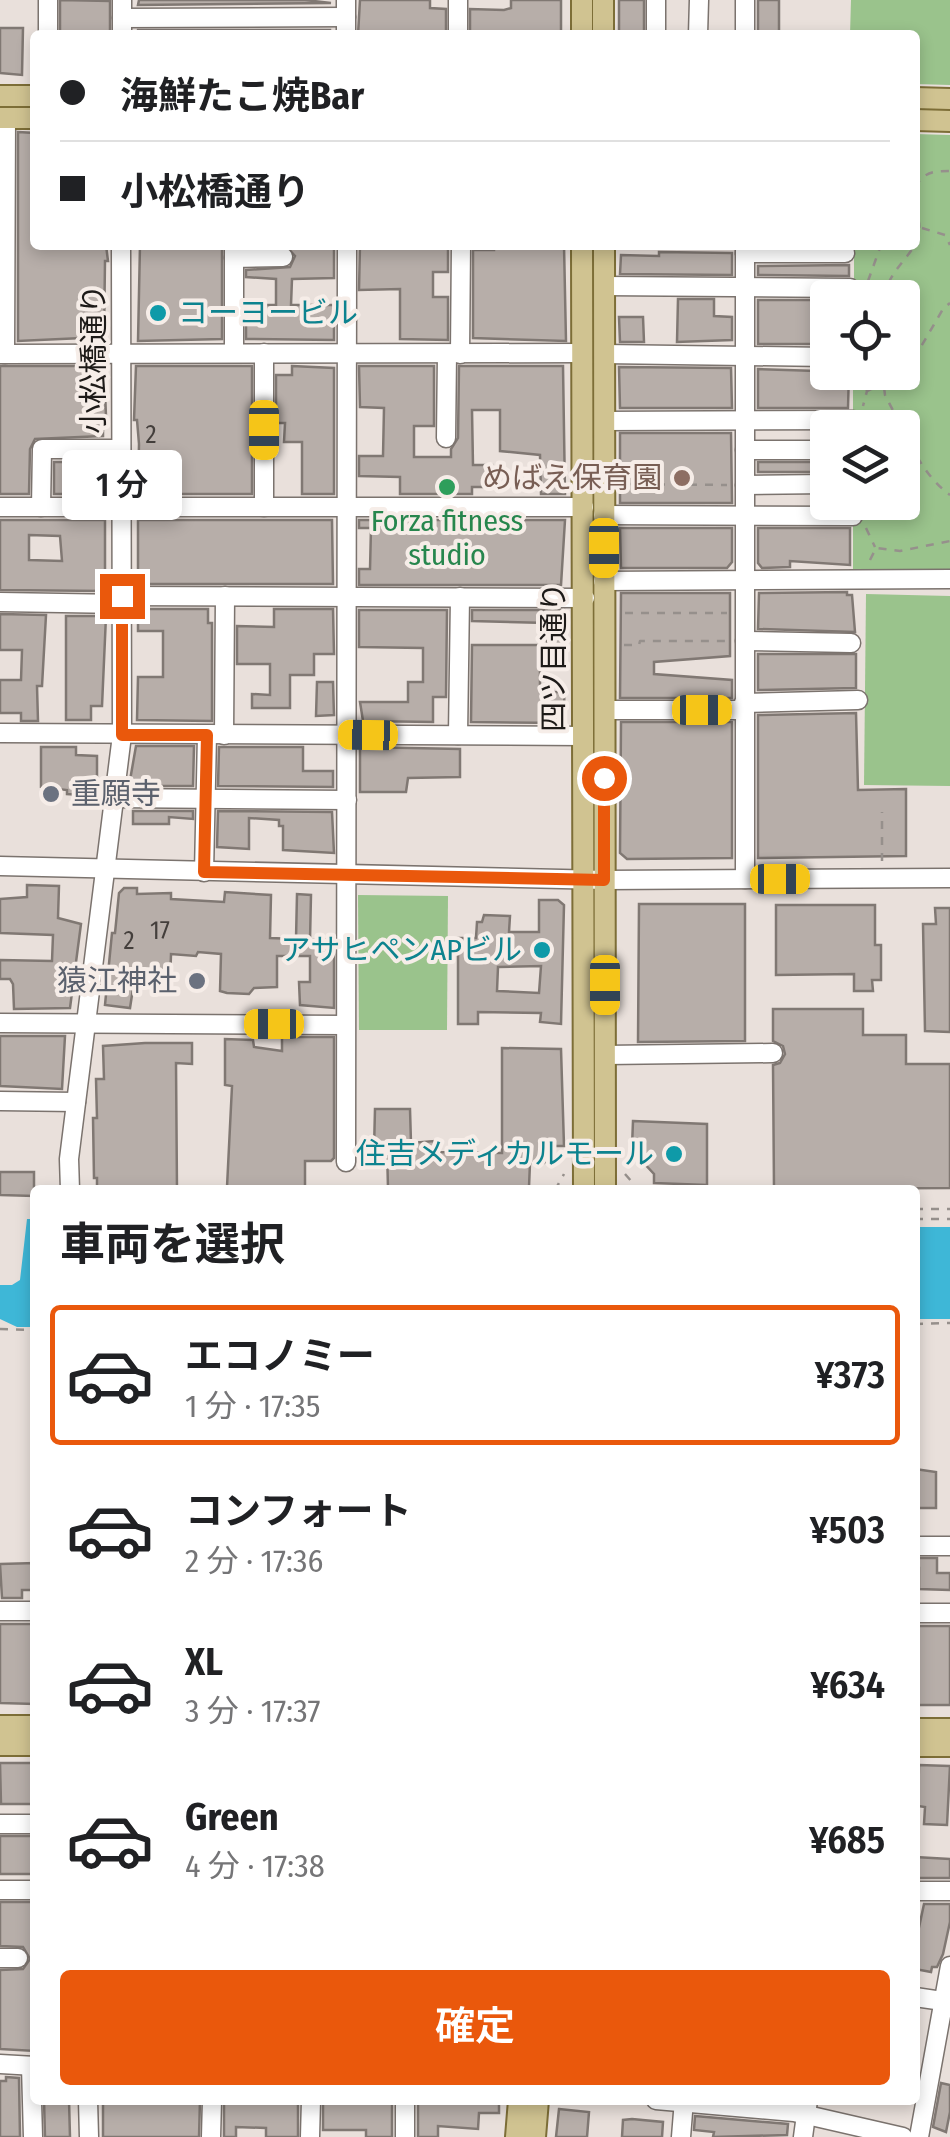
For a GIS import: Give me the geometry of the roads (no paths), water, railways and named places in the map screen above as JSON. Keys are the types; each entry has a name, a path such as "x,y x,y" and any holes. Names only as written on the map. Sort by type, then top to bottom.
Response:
{"main road":[{"path":"582,0 582,30"},
{"path":"603,0 603,30"},
{"path":"0,96 30,96"},
{"path":"920,98 950,99"},
{"path":"3,118 30,118"},
{"path":"920,120 950,120"},
{"name":"四ツ目通り","path":"583,250 604,421 585,598 584,736 605,1055 605,1185"},
{"name":"四ツ目通り","path":"577,1184 604,710 603,580 594,511 593,354 604,286 604,250"},
{"path":"0,1726 30,1726"},
{"path":"920,1729 950,1729"},
{"path":"0,1745 30,1745"},
{"path":"920,1746 950,1746"},
{"path":"516,2137 519,2105"},
{"path":"535,2137 538,2105"}],"street":[{"path":"48,0 48,30"},
{"path":"458,0 458,30"},
{"path":"656,0 656,30"},
{"path":"698,30 699,0"},
{"path":"745,0 745,30"},
{"path":"122,18 346,18"},
{"path":"3,118 2,354 810,356"},
{"name":"小松橋通り","path":"69,1185 76,1102 122,735 121,250"},
{"path":"346,1162 347,250"},
{"path":"446,438 461,250"},
{"path":"745,250 745,879"},
{"path":"770,250 846,253"},
{"path":"234,353 234,252 283,258"},
{"path":"604,286 810,287"},
{"path":"264,354 264,507"},
{"path":"604,421 810,417"},
{"path":"41,507 42,449 122,448"},
{"path":"745,450 810,450"},
{"path":"745,485 810,484"},
{"path":"0,507 347,506 810,516"},
{"path":"603,580 950,580"},
{"path":"204,872 225,596"},
{"path":"0,602 225,596 585,598"},
{"path":"458,735 460,597"},
{"path":"744,641 851,643"},
{"path":"604,710 858,700"},
{"path":"0,733 584,736"},
{"path":"114,798 347,800"},
{"path":"0,866 594,880 950,878"},
{"path":"0,1024 345,1024"},
{"path":"605,1055 773,1053"},
{"path":"0,1101 76,1102"},
{"path":"920,1546 950,1546"},
{"path":"0,1611 30,1611"},
{"path":"920,1612 950,1613"},
{"path":"0,1824 30,1824"},
{"path":"0,1890 30,1890"},
{"path":"920,1890 950,1890"},
{"path":"919,2137 950,1966"},
{"path":"920,1998 946,2001"},
{"path":"0,2064 30,2066"},
{"path":"33,2105 33,2137"},
{"path":"88,2105 89,2137"},
{"path":"211,2137 212,2105"},
{"path":"310,2105 310,2137"},
{"path":"405,2137 406,2105"},
{"path":"681,2137 684,2105"},
{"path":"767,2105 808,2107 903,2137"},
{"path":"803,2137 808,2107"}],"water":[{"path":"30,1219 30,1327 17,1327 0,1319 0,1285 20,1280"},
{"path":"920,1227 950,1227 950,1319 920,1319"}],"place":[{"name":"コーヨービル","path":"158,313"},
{"name":"めばえ保育園","path":"682,478"},
{"name":"Forza fitness studio","path":"447,487"},
{"name":"重願寺","path":"51,794"},
{"name":"アサヒペンAPビル","path":"542,950"},
{"name":"猿江神社","path":"197,981"},
{"name":"住吉メディカルモール","path":"674,1154"}]}
